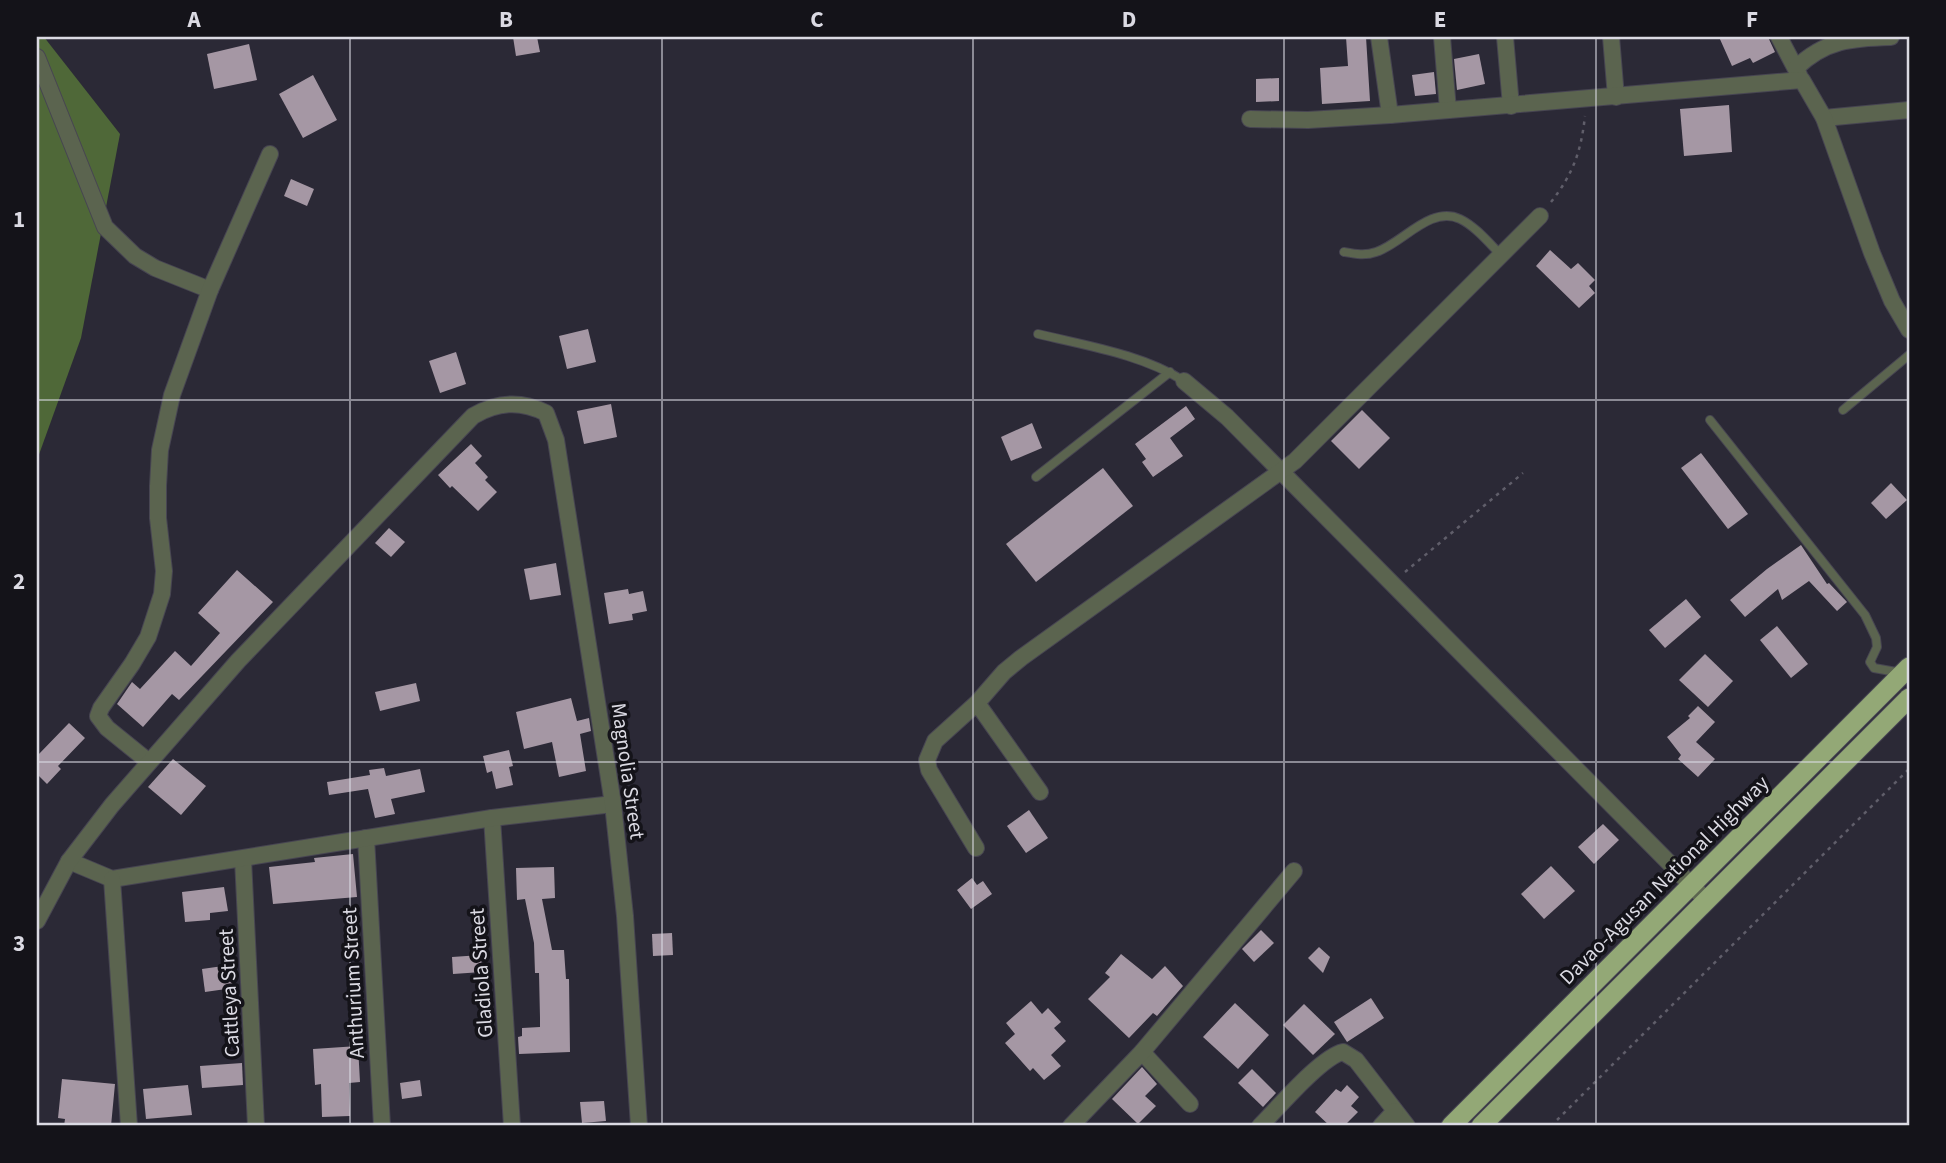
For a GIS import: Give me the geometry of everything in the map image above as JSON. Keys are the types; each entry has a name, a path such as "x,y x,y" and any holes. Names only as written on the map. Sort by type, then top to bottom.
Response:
{"highway":[{"name":"Davao-Agusan National Highway","path":"1451,1126 1690,885 1907,673"},
{"name":"Davao-Agusan National Highway","path":"1481,1126 1909,698"}],"street":[{"path":"1379,37 1390,115"},
{"path":"1441,37 1448,110"},
{"path":"1506,37 1511,106"},
{"path":"1611,37 1616,96"},
{"path":"1779,37 1824,118 1872,253 1892,301 1909,330"},
{"path":"1799,74 1809,55 1831,43 1891,37"},
{"path":"37,57 105,227 119,243 155,268 211,290"},
{"path":"1250,119 1308,120 1511,106 1799,74"},
{"path":"1824,118 1909,110"},
{"path":"37,921 69,861 149,762 107,728 98,716 100,708 148,637 162,594 164,571 158,517 160,450 172,395 211,290 270,154"},
{"path":"975,848 929,770 927,760 935,741 977,704 1004,672 1021,658 1305,453 1540,216"},
{"path":"1184,381 1227,417 1706,900"},
{"name":"Magnolia Street","path":"149,762 238,661 473,416 490,406 508,403 533,407 546,414 556,440 612,804 625,916 639,1126"},
{"path":"977,704 1040,792"},
{"path":"69,861 112,878 492,818 612,804"},
{"name":"Gladiola Street","path":"492,818 512,1126"},
{"name":"Anthurium Street","path":"366,838 382,1126"},
{"name":"Cattleya Street","path":"243,859 256,1126"},
{"path":"1071,1126 1142,1052 1294,871"},
{"path":"112,878 129,1126"},
{"path":"1142,1052 1190,1104"},
{"path":"1260,1126 1322,1064 1334,1054 1343,1052 1356,1060 1407,1126"},
{"path":"1381,1126 1395,1111"}],"lane":[{"path":"1344,253 1373,254 1433,219 1452,216 1468,224 1501,255"},
{"path":"1038,334 1107,351 1170,372 1184,381"},
{"path":"1843,410 1909,355"},
{"path":"1035,477 1170,372"},
{"path":"1710,420 1865,615 1877,638 1877,647 1870,662 1874,668 1907,673"}],"path":[{"path":"1540,216 1572,173 1582,141 1587,99"},
{"path":"1392,583 1523,473"},
{"path":"1550,1126 1909,769"}],"green space":[{"path":"37,37 44,37 120,134 81,338 37,460"}],"building":[{"path":"513,37 537,37 540,52 516,56"},
{"path":"1346,37 1366,37 1370,101 1322,104 1320,68 1348,66"},
{"path":"1719,37 1768,37 1775,52 1753,63 1750,58 1732,66"},
{"path":"249,44 257,80 214,89 207,54"},
{"path":"1479,54 1485,84 1457,90 1454,59"},
{"path":"1434,72 1436,94 1415,96 1412,75"},
{"path":"313,75 337,120 303,138 279,94"},
{"path":"1279,78 1279,101 1256,102 1256,79"},
{"path":"1729,105 1732,152 1684,156 1680,109"},
{"path":"291,179 314,189 307,206 284,196"},
{"path":"1550,250 1571,269 1578,263 1595,280 1589,286 1595,293 1579,308 1536,266"},
{"path":"588,329 596,362 567,369 559,336"},
{"path":"456,352 466,384 440,393 429,361"},
{"path":"611,404 617,437 584,444 577,411"},
{"path":"1186,406 1195,419 1170,438 1183,456 1153,477 1142,462 1146,459 1135,444"},
{"path":"1362,410 1390,438 1359,469 1331,441"},
{"path":"1032,423 1042,448 1011,461 1001,437"},
{"path":"471,444 482,456 475,463 488,477 485,480 497,492 478,511 438,475"},
{"path":"1701,453 1748,514 1728,529 1681,468"},
{"path":"1103,468 1133,506 1036,582 1006,544"},
{"path":"1891,483 1907,500 1886,519 1871,503"},
{"path":"389,528 405,542 391,557 375,543"},
{"path":"1801,545 1827,584 1847,602 1837,611 1809,581 1782,600 1778,589 1745,617 1730,600"},
{"path":"556,563 561,595 530,600 524,569"},
{"path":"237,570 273,602 179,700 172,694 143,727 117,704 132,682 140,689 175,651 191,666 220,633 198,613"},
{"path":"628,589 629,594 643,591 647,611 632,614 633,620 609,624 604,593"},
{"path":"1686,599 1701,617 1665,648 1649,630"},
{"path":"1777,626 1808,664 1791,678 1760,640"},
{"path":"1705,654 1733,681 1708,707 1679,680"},
{"path":"416,683 420,701 380,711 375,692"},
{"path":"571,698 577,721 589,718 591,731 580,734 586,771 559,777 552,742 524,749 516,712"},
{"path":"1698,706 1715,722 1696,742 1715,759 1698,777 1678,759 1681,755 1667,737 1690,718 1688,716"},
{"path":"69,723 85,738 58,766 61,769 47,784 37,774 37,756"},
{"path":"509,750 513,766 509,767 513,785 496,789 492,771 487,773 483,756"},
{"path":"173,759 206,786 181,815 148,787"},
{"path":"384,768 386,776 420,769 425,792 391,799 395,814 375,818 368,789 329,795 327,782 370,775 369,770"},
{"path":"1029,810 1048,838 1026,853 1007,826"},
{"path":"1603,824 1619,840 1594,864 1578,847"},
{"path":"353,854 357,897 273,904 269,867"},
{"path":"1551,866 1575,891 1544,919 1521,894"},
{"path":"554,867 555,898 542,899 552,950 564,950 566,979 569,979 570,1052 519,1054 518,1037 522,1036 522,1028 540,1027 540,1018 539,973 535,973 534,943 525,899 517,900 516,868"},
{"path":"972,878 977,885 983,881 992,894 971,909 957,890"},
{"path":"224,887 228,911 210,913 210,920 185,922 182,892"},
{"path":"1261,930 1274,943 1254,962 1242,949"},
{"path":"672,933 673,955 653,956 652,934"},
{"path":"1319,947 1330,957 1323,973 1308,958"},
{"path":"1121,954 1152,979 1165,966 1183,986 1157,1016 1153,1013 1129,1038 1088,999 1110,977 1105,973"},
{"path":"481,955 482,972 453,974 452,957"},
{"path":"230,965 233,988 205,992 202,969"},
{"path":"1371,998 1384,1018 1347,1042 1334,1022"},
{"path":"1031,1001 1042,1014 1048,1008 1061,1022 1054,1028 1066,1041 1051,1055 1061,1066 1044,1080 1033,1068 1030,1071 1005,1043 1015,1034 1006,1023"},
{"path":"1235,1003 1269,1035 1238,1069 1203,1037"},
{"path":"1304,1004 1335,1034 1313,1055 1283,1025"},
{"path":"358,1046 360,1082 349,1083 350,1116 322,1117 321,1084 315,1085 313,1049"},
{"path":"242,1063 243,1085 202,1088 200,1066"},
{"path":"1142,1067 1157,1084 1145,1096 1156,1106 1138,1124 1112,1099"},
{"path":"1252,1069 1276,1093 1263,1107 1238,1083"},
{"path":"62,1079 115,1084 111,1126 64,1126 65,1119 58,1118"},
{"path":"420,1080 422,1096 402,1099 400,1083"},
{"path":"188,1085 192,1115 146,1119 143,1089"},
{"path":"1347,1085 1359,1097 1351,1106 1358,1112 1344,1126 1330,1126 1315,1112 1336,1089 1341,1092"},
{"path":"604,1101 606,1121 582,1123 580,1102"}]}
